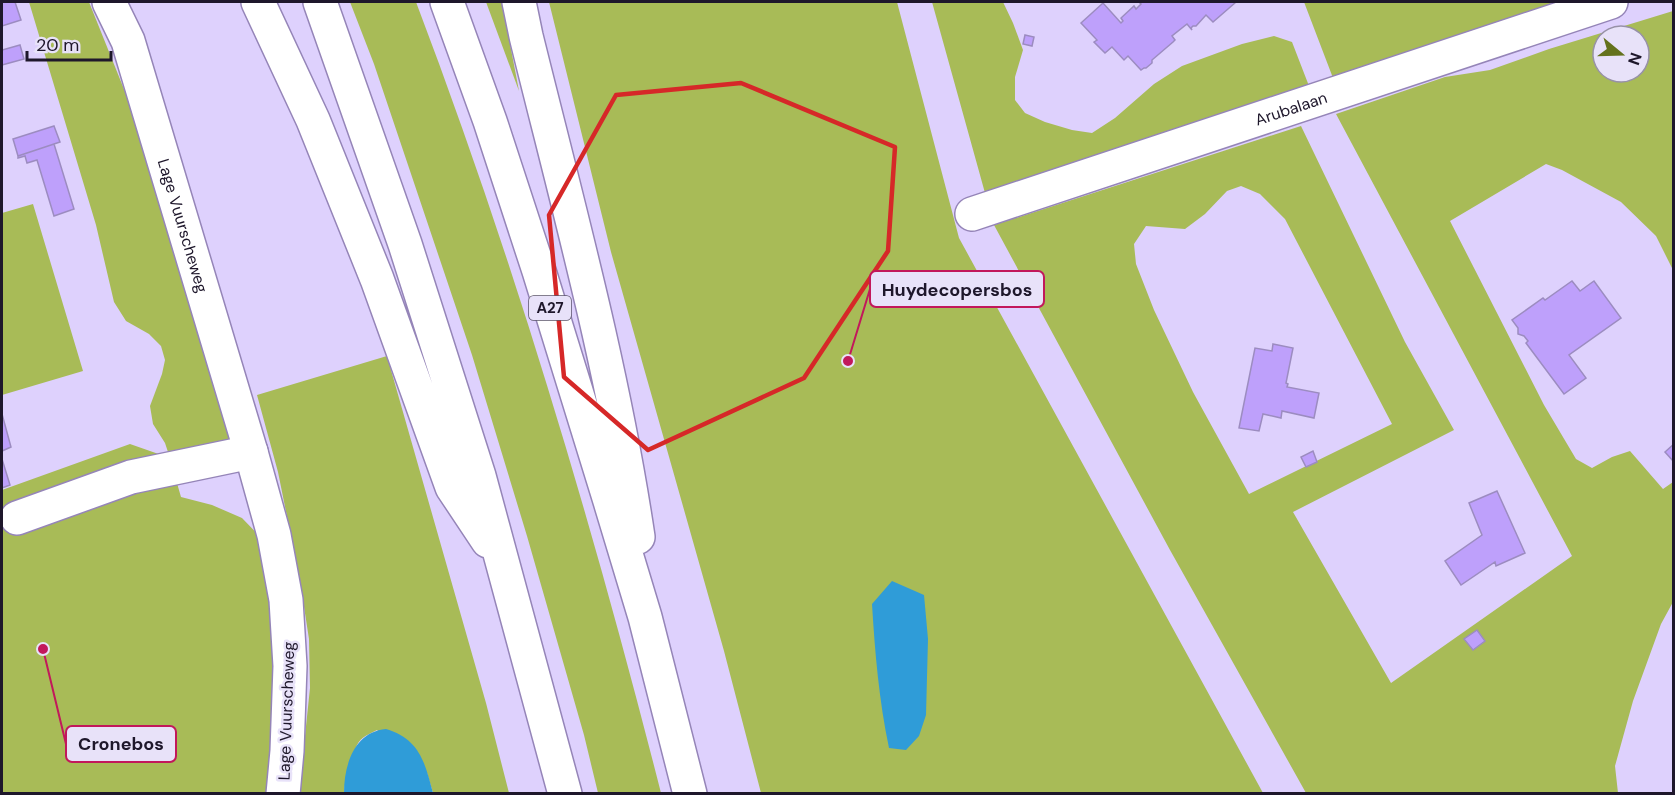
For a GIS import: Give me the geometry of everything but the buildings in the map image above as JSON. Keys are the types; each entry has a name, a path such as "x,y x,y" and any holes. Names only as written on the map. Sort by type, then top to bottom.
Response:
{"main road":[{"name":"Lage Vuurscheweg","path":"109,2 128,41 252,452 274,535 286,600 290,666 283,794"},
{"path":"258,2 313,120 373,269 452,487 504,565"},
{"path":"320,2 405,244 479,476 566,794"},
{"name":"A27","path":"447,2 490,121 539,271 645,617 690,794"},
{"name":"A27","path":"519,2 586,278 629,475 640,548 645,617"},
{"name":"Arubalaan","path":"972,214 1611,2"},
{"path":"17,518 130,477 252,452"}],"highlighted area":[{"path":"741,83 895,147 888,251 804,378 648,450 564,377 549,215 616,95"}],"green space":[{"path":"29,2 89,2 142,134 238,440 170,459 181,497 212,505 242,518 265,542 276,674 267,793 2,794 2,490 130,444 170,458 165,443 153,424 150,406 165,360 161,346 149,334 126,321 114,302 96,225"},
{"path":"350,2 416,2 486,197 550,394 608,593 661,793 598,793 584,735 527,536 472,355 374,64"},
{"path":"486,2 502,2 519,91"},
{"path":"549,2 897,2 959,238 1263,793 761,793 724,651 611,252"},
{"path":"932,2 1003,2 1023,50 1015,77 1015,100 1025,113 1072,130 1092,133 1115,118 1154,84 1182,66 1242,44 1274,36 1292,42 1309,86 985,193"},
{"path":"1304,2 1568,2 1333,78"},
{"path":"1673,11 1673,270 1656,236 1621,202 1562,170 1546,164 1450,221 1544,405 1576,459 1592,468 1612,457 1630,451 1663,489 1673,482 1673,602 1661,624 1633,701 1615,766 1618,793 1306,793 1170,550 994,225 1301,126 1405,342 1454,430 1293,512 1391,683 1572,556 1336,114 1445,77 1490,70 1591,36 1591,84 1651,84 1651,24 1631,24","holes":["1241,186 1260,194 1285,219 1392,424 1249,494 1193,392 1154,310 1136,264 1134,244 1146,226 1185,229 1205,214 1227,191"]},
{"path":"33,204 83,371 2,395 2,213"},
{"path":"387,356 486,703 509,793 433,793 427,773 377,730 363,738 357,745 344,793 299,793 310,688 309,639 278,472 257,395"}],"water":[{"path":"892,581 924,595 928,639 926,715 919,736 906,750 889,748 880,694 872,604"},
{"path":"386,729 407,739 414,746 424,762 433,793 344,793 346,772 353,752 366,736"}],"place":[{"name":"Huydecopersbos","path":"848,361"},
{"name":"Cronebos","path":"43,649"}]}
